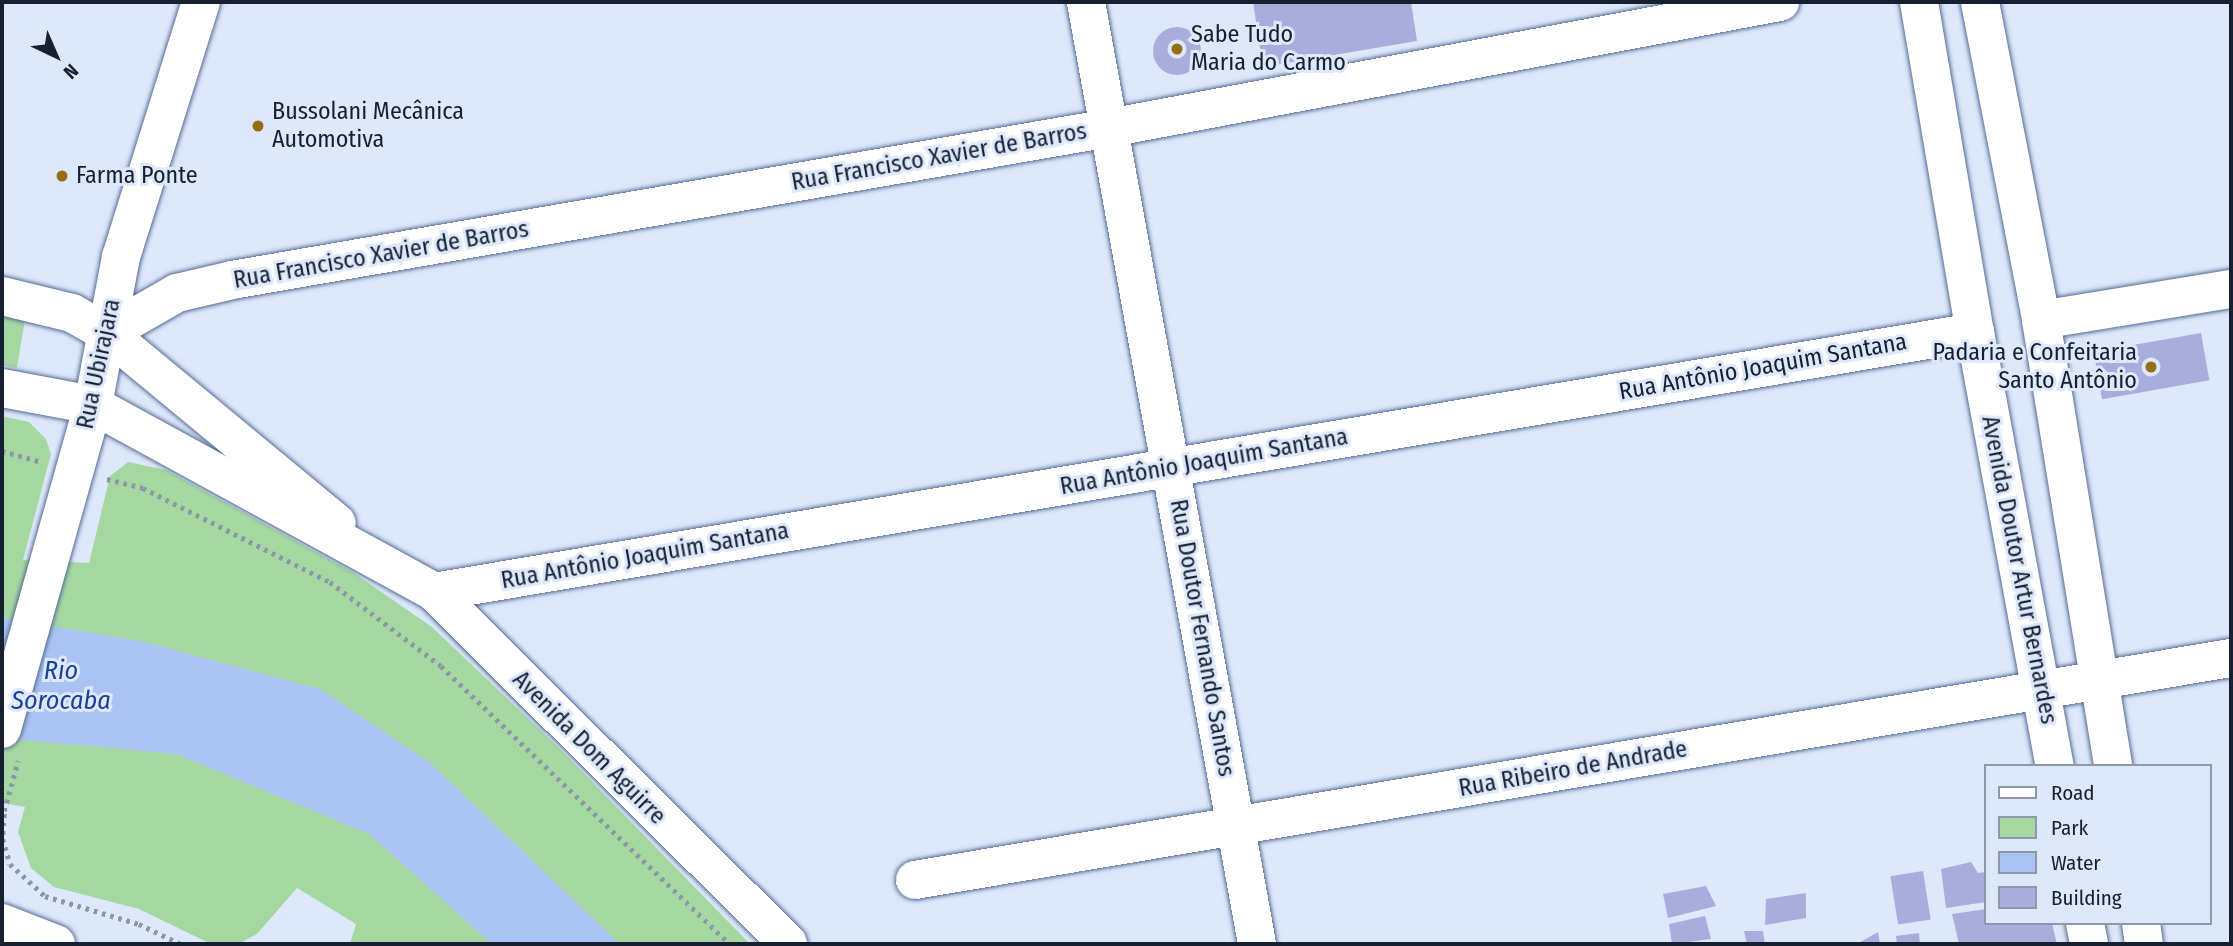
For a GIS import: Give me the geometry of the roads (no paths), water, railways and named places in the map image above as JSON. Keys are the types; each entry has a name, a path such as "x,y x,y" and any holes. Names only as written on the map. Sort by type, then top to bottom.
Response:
{"street":[{"name":"Rua Ubirajara","path":"2,729 93,405 121,257 201,2"},
{"name":"Rua Doutor Fernando Santos","path":"1086,2 1258,944"},
{"name":"Rua Francisco Xavier de Barros","path":"107,333 177,293 232,280 1109,128 1780,2"},
{"name":"Avenida Doutor Artur Bernardes","path":"1919,2 1975,332 2055,764"},
{"path":"1980,2 2041,320 2097,681 2113,764"},
{"path":"2041,320 2231,289"},
{"name":"Avenida Dom Aguirre","path":"2,296 72,313 107,333 383,562"},
{"name":"Rua Antônio Joaquim Santana","path":"434,592 1975,332"},
{"name":"Avenida Dom Aguirre","path":"2,388 93,405 270,505 383,562 434,592 788,944"},
{"name":"Rua Ribeiro de Andrade","path":"915,880 2231,658"},
{"path":"2,923 56,944"},
{"path":"2085,925 2089,944"},
{"path":"2141,925 2144,944"}],"water":[{"name":"Rio Sorocaba","path":"2,618 140,641 320,689 429,762 620,944 492,944 369,834 176,754 2,738"}],"place":[{"name":"Sabe Tudo Maria do Carmo","path":"1177,49"},
{"name":"Bussolani Mecânica Automotiva","path":"258,126"},
{"name":"Farma Ponte","path":"62,176"},
{"name":"Padaria e Confeitaria Santo Antônio","path":"2151,367"}]}
